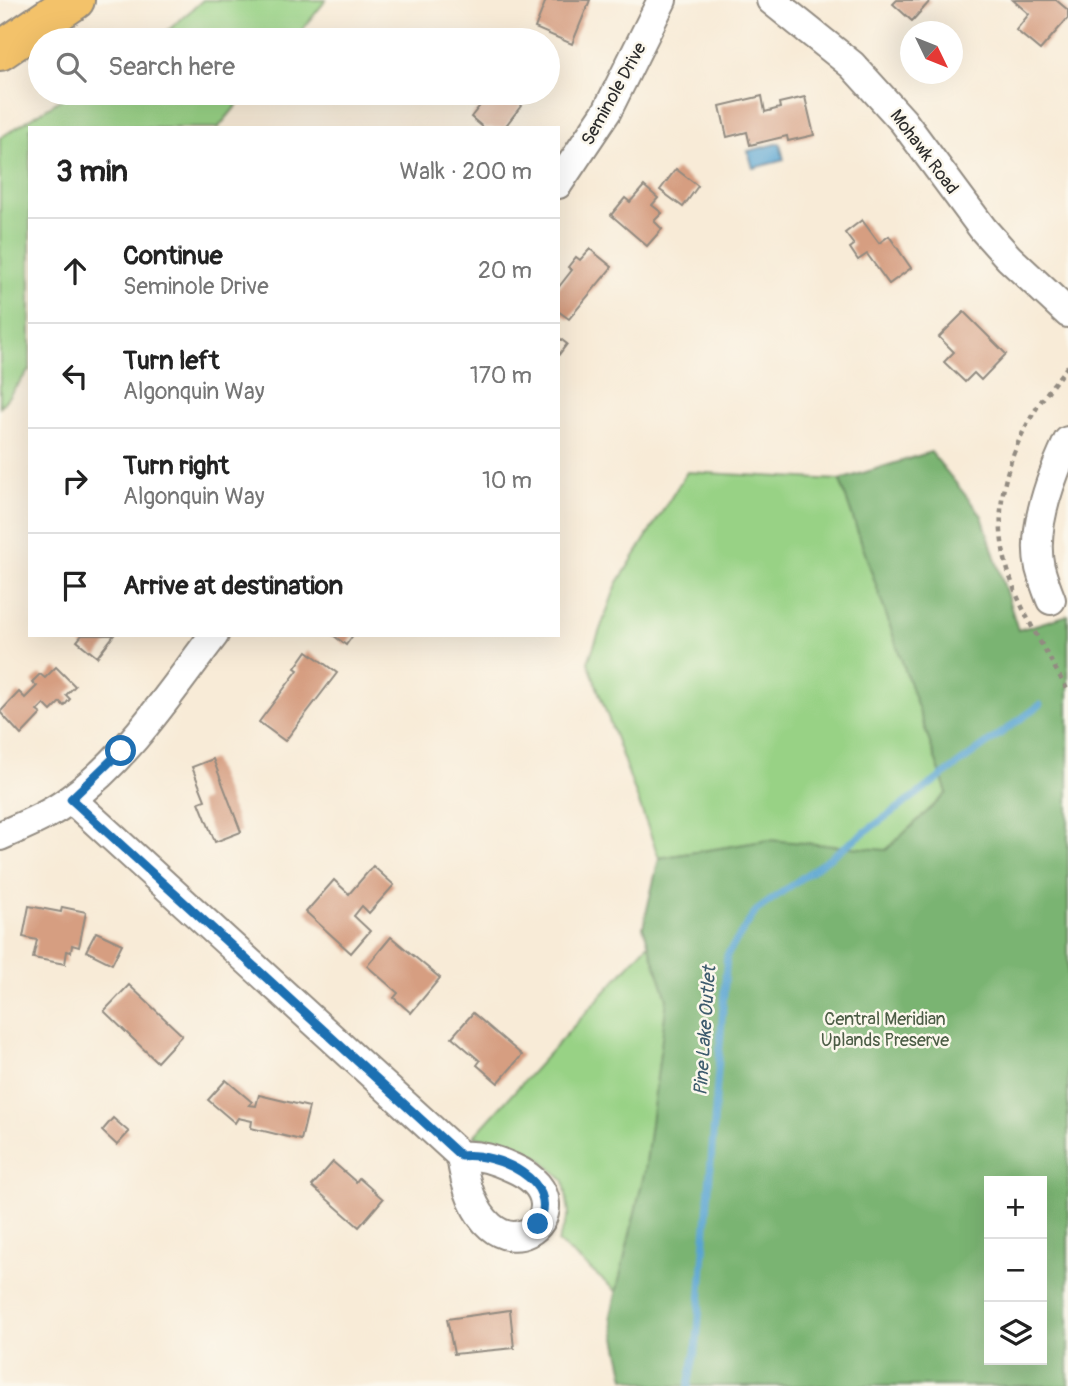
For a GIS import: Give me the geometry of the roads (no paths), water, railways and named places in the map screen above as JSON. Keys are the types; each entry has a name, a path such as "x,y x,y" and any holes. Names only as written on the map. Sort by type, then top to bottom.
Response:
{"main road":[{"path":"34,28 75,0"},
{"path":"0,51 28,32"}],"street":[{"name":"Seminole Drive","path":"560,181 607,111 662,0"},
{"name":"Mohawk Road","path":"771,0 852,65 903,121 1009,258 1068,313"},
{"path":"1051,600 1040,566 1039,536 1050,486 1068,441"},
{"path":"0,836 71,799 106,769 212,637"},
{"path":"71,799 461,1156"}],"water":[{"path":"780,143 784,160 753,168 748,151"}],"waterway":[{"name":"Pine Lake Outlet","path":"688,1386 697,1342 727,955 756,911 1040,705"}],"park label":[{"name":"Central Meridian Uplands Preserve","path":"885,1029"}]}
